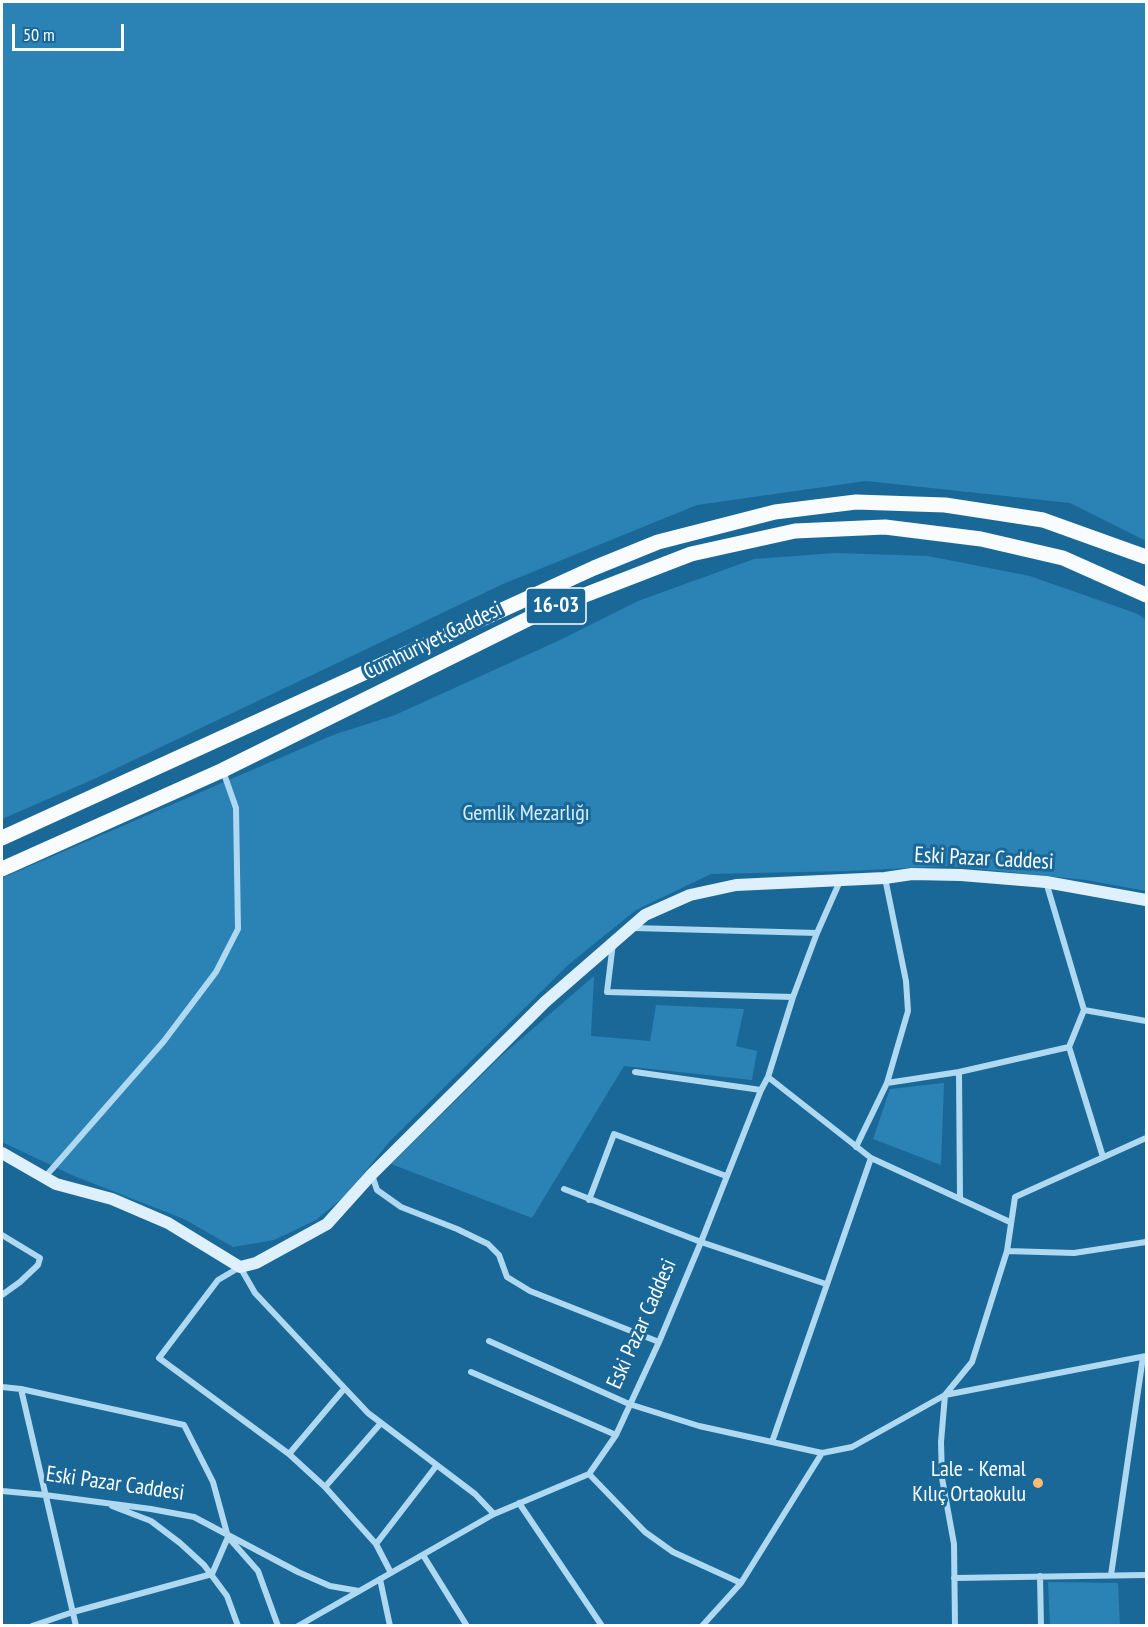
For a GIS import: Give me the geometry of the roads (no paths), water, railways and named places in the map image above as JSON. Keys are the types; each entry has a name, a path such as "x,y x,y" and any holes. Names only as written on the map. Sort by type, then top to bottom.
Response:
{"main road":[{"name":"Cumhuriyet Caddesi","path":"2,838 594,567 658,542 775,512 856,502 945,505 1043,520 1146,557"},
{"name":"Cumhuriyet Caddesi","path":"2,869 223,770 546,610 691,554 795,531 885,527 981,539 1063,558 1146,595"}],"street":[{"path":"44,1178 164,1041 216,972 238,929 236,808 223,770"},
{"name":"Eski Pazar Caddesi","path":"589,1474 616,1435 659,1342 761,1089 768,1077 793,997 840,880 912,874 961,875 1046,882 1146,900"},
{"path":"856,1147 887,1083 907,1019 906,981 885,878"},
{"path":"391,1573 376,1544 325,1487 289,1454 159,1358 218,1280 240,1267 256,1263 327,1224 372,1174 545,1002 645,915 690,895 736,885 840,880"},
{"path":"1046,882 1083,1010 1069,1047 1103,1157"},
{"path":"630,928 817,933"},
{"path":"613,943 607,992 793,997"},
{"path":"1083,1010 1146,1022"},
{"path":"887,1083 959,1072 1069,1047"},
{"path":"635,1072 761,1089"},
{"path":"959,1072 960,1198"},
{"path":"768,1077 871,1158 1010,1222"},
{"path":"589,1200 614,1134 726,1176"},
{"path":"955,1626 954,1544 942,1478 941,1442 945,1395 972,1362 1007,1251 1015,1197 1146,1138"},
{"path":"2,1153 56,1184 112,1199 168,1223 240,1267 255,1293 344,1389 381,1423 475,1494 494,1514"},
{"path":"772,1442 871,1158"},
{"path":"372,1174 377,1190 401,1208 458,1228 488,1244 499,1255 507,1277 530,1291 659,1342"},
{"path":"564,1190 701,1242 826,1284"},
{"path":"2,1235 40,1258 38,1265 2,1295"},
{"path":"1007,1251 1074,1253 1146,1242"},
{"path":"489,1341 629,1404 699,1426 822,1454 852,1447 945,1395 1145,1356 1111,1575"},
{"path":"471,1372 616,1435"},
{"path":"2,1387 21,1389 184,1425 213,1482 228,1537 258,1571 278,1626"},
{"path":"21,1389 76,1626"},
{"path":"289,1454 344,1389"},
{"path":"325,1487 381,1423"},
{"path":"702,1626 741,1583 822,1454"},
{"path":"376,1544 437,1466"},
{"path":"298,1626 494,1514 589,1474 645,1532 673,1552 741,1583"},
{"name":"Eski Pazar Caddesi","path":"2,1491 45,1494 194,1517 298,1572 330,1586 360,1591"},
{"path":"103,1503 150,1521 180,1543 212,1574 227,1596 238,1626"},
{"path":"519,1503 602,1626"},
{"path":"212,1574 228,1537"},
{"path":"423,1555 467,1626"},
{"path":"32,1626 73,1612 212,1574"},
{"path":"954,1578 1146,1575"},
{"path":"1040,1576 1041,1626"},
{"path":"380,1579 390,1626"}],"place":[{"name":"Lale - Kemal Kılıç Ortaokulu","path":"1038,1483"}],"park label":[{"name":"Gemlik Mezarlığı","path":"526,814"}]}
